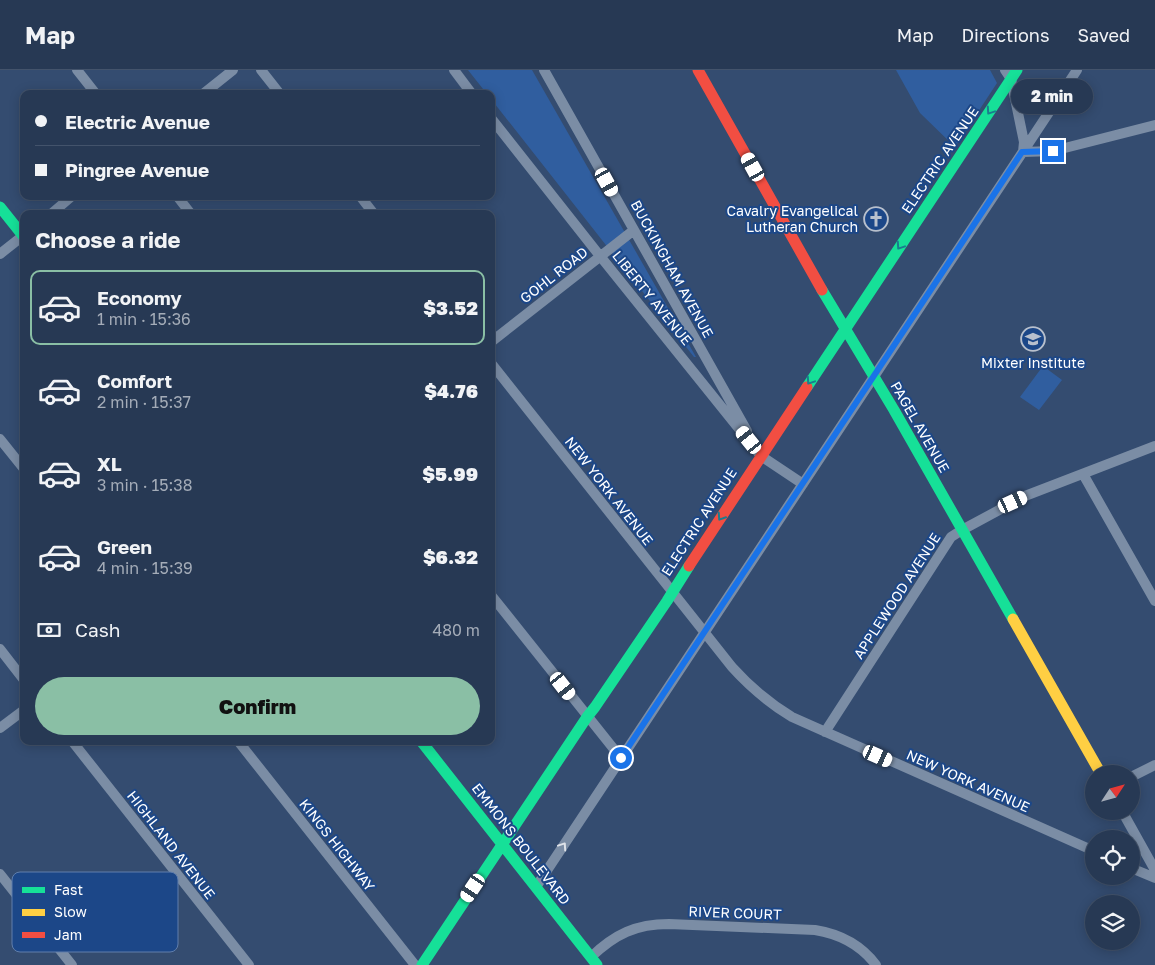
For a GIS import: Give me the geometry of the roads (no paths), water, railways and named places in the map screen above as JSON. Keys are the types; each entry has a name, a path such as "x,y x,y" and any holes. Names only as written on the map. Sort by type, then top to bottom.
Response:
{"street":[{"path":"78,70 93,90"},
{"path":"207,90 233,70"},
{"path":"261,70 277,90"},
{"path":"454,70 469,90"},
{"name":"BUCKINGHAM AVENUE","path":"544,70 761,456"},
{"name":"PAGEL AVENUE","path":"698,70 845,330 894,410 1096,765"},
{"path":"536,886 1077,70"},
{"path":"1011,73 1024,142 1022,152"},
{"name":"ELECTRIC AVENUE","path":"422,965 672,592 845,330 1011,73"},
{"name":"LIBERTY AVENUE","path":"495,123 761,456 803,484"},
{"path":"1022,152 1053,151 1155,125"},
{"path":"56,210 67,200"},
{"path":"180,200 188,210"},
{"path":"363,200 371,210"},
{"path":"0,207 20,232"},
{"name":"GOHL ROAD","path":"495,339 634,230"},
{"path":"0,254 20,238"},
{"name":"NEW YORK AVENUE","path":"495,368 732,668 775,707 825,732 1085,847"},
{"path":"0,439 20,464"},
{"name":"APPLEWOOD AVENUE","path":"825,732 951,537 1025,496 1155,446"},
{"path":"1082,474 1155,601"},
{"path":"495,600 621,758"},
{"path":"0,649 20,675"},
{"path":"0,728 20,713"},
{"name":"HIGHLAND AVENUE","path":"75,745 175,872"},
{"name":"KINGS HIGHWAY","path":"241,745 415,965"},
{"name":"EMMONS BOULEVARD","path":"424,745 594,961"},
{"path":"1140,772 1155,765"},
{"path":"1127,820 1155,870"},
{"path":"1140,872 1155,878"},
{"path":"0,874 12,889"},
{"name":"HIGHLAND AVENUE","path":"178,876 248,965"},
{"name":"RIVER COURT","path":"594,961 605,944 618,935 634,928 655,924 669,924 824,931 854,943 876,965"},
{"path":"62,952 72,965"}],"place":[{"name":"Cavalry Evangelical Lutheran Church","path":"876,219"},
{"name":"Mixter Institute","path":"1033,339"}]}
